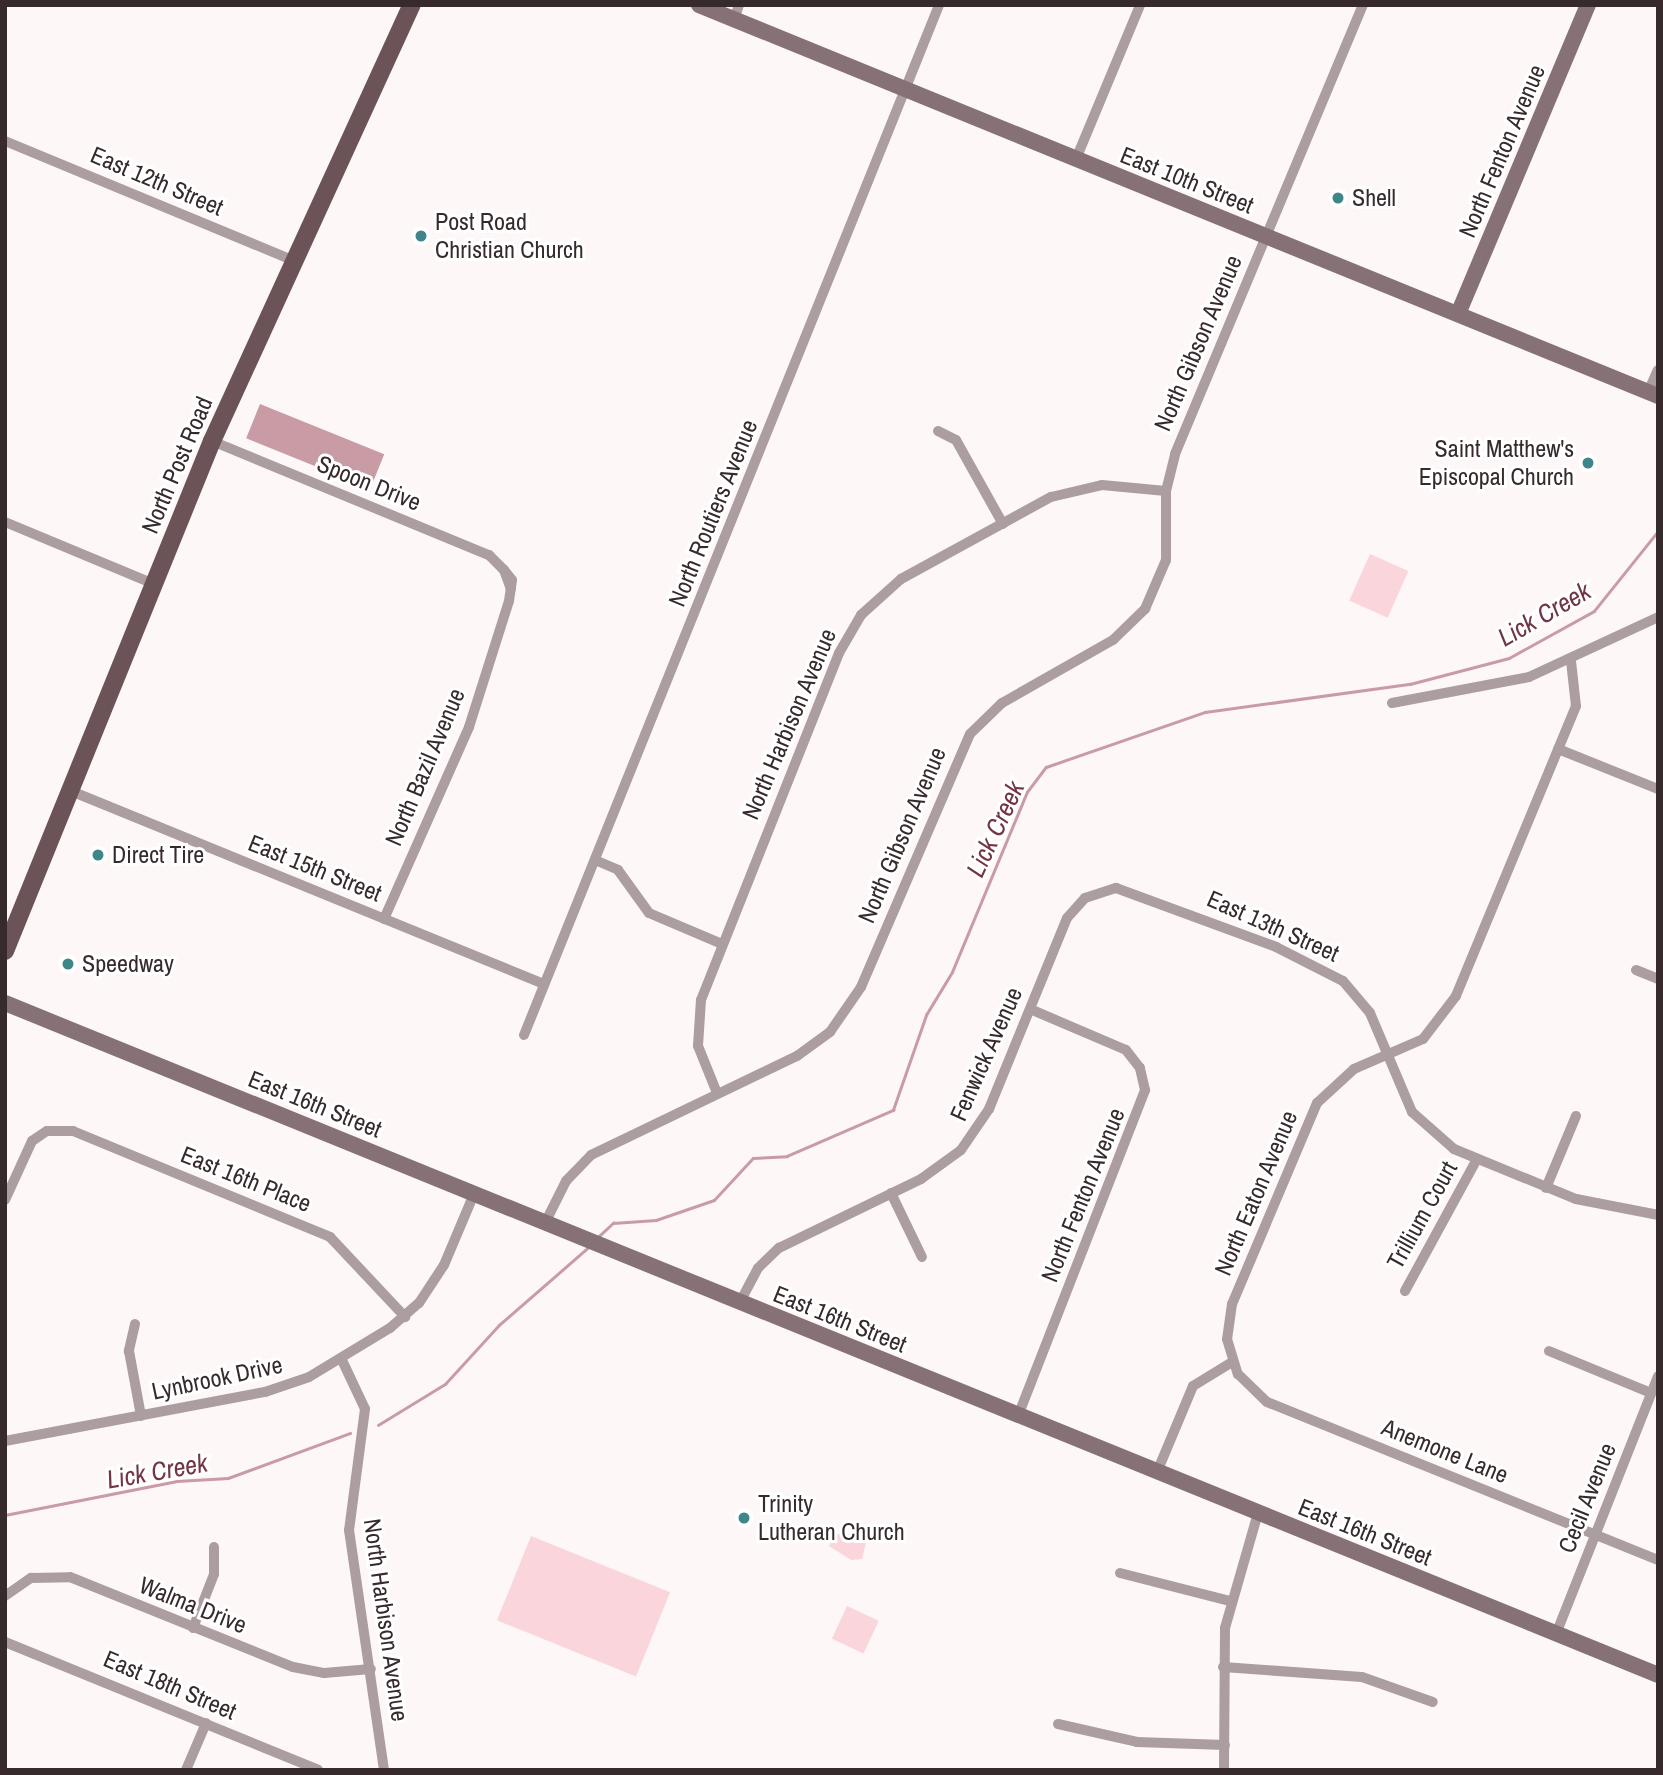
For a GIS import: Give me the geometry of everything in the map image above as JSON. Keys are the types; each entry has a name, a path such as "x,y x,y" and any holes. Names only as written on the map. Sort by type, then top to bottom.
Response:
{"main road":[{"name":"North Post Road","path":"5,951 212,441 292,260 412,5"}],"street":[{"name":"East 10th Street","path":"699,5 736,12 906,89 1653,394"},
{"name":"North Routiers Avenue","path":"524,1035 939,5"},
{"path":"1076,159 1140,5"},
{"name":"North Gibson Avenue","path":"545,1223 566,1181 591,1155 801,1054 841,1020 971,734 1010,697 1121,635 1150,602 1167,556 1166,491 1175,454 1363,5"},
{"name":"North Fenton Avenue","path":"1458,314 1588,5"},
{"name":"East 12th Street","path":"5,141 292,260"},
{"path":"1653,394 1658,370"},
{"path":"938,431 956,440 1003,524"},
{"name":"Spoon Drive","path":"212,441 489,555 512,576 511,589"},
{"name":"North Harbison Avenue","path":"717,1093 701,1059 696,1028 722,944 853,626 894,584 1003,524 1074,489 1166,491"},
{"path":"5,522 154,584"},
{"name":"North Bazil Avenue","path":"384,919 460,751 511,589"},
{"path":"1392,703 1464,694 1571,662 1658,617"},
{"name":"North Eaton Avenue","path":"1232,1362 1231,1308 1311,1112 1342,1076 1423,1039 1452,1004 1578,697 1571,662"},
{"path":"1558,749 1658,789"},
{"name":"East 15th Street","path":"71,791 544,984"},
{"path":"595,860 618,870 649,913 722,944"},
{"name":"East 13th Street","path":"1105,889 1138,892 1328,970 1365,1005 1412,1112 1443,1142 1546,1188 1606,1208 1658,1215"},
{"name":"Fenwick Avenue","path":"740,1302 758,1268 779,1248 936,1170 972,1136 1070,914 1105,889"},
{"path":"1636,971 1658,979"},
{"name":"East 16th Street","path":"5,1003 1658,1675"},
{"name":"North Fenton Avenue","path":"1017,1416 1145,1090 1140,1068 1126,1050 1030,1009"},
{"path":"1546,1188 1576,1116"},
{"name":"East 16th Place","path":"5,1200 27,1148 43,1133 72,1131 323,1233 405,1317"},
{"name":"Trillium Court","path":"1405,1291 1477,1159"},
{"name":"Lynbrook Drive","path":"5,1441 285,1387 341,1358 405,1317 440,1274 474,1194"},
{"path":"891,1194 922,1257"},
{"path":"135,1324 129,1351 141,1416"},
{"path":"1549,1352 1651,1393"},
{"name":"North Harbison Avenue","path":"341,1358 365,1409 349,1530 384,1770"},
{"path":"1157,1472 1191,1390 1210,1370 1232,1362"},
{"name":"Anemone Lane","path":"1232,1362 1267,1402 1658,1560"},
{"name":"Cecil Avenue","path":"1556,1634 1658,1377"},
{"path":"1224,1770 1223,1667 1230,1601 1258,1513"},
{"path":"193,1628 214,1574 214,1547"},
{"path":"1120,1573 1230,1601"},
{"name":"Walma Drive","path":"5,1596 31,1578 57,1574 306,1671 371,1669"},
{"name":"East 18th Street","path":"5,1642 318,1770"},
{"path":"1223,1667 1362,1677 1433,1702"},
{"path":"186,1770 206,1723"},
{"path":"1058,1724 1137,1742 1225,1745"}],"shaded area":[{"path":"260,404 384,454 370,489 246,438"},
{"path":"1370,554 1408,571 1388,618 1349,601"},
{"path":"845,1533 866,1543 862,1559 851,1560 829,1546 834,1535"},
{"path":"531,1536 670,1592 636,1677 497,1620"},
{"path":"847,1606 879,1621 864,1653 832,1639"}],"waterway":[{"name":"Lick Creek","path":"598,1237 613,1223 656,1220 714,1200 753,1158 787,1156 893,1110 926,1015 952,972 1027,792 1046,767 1205,712 1410,684 1509,658 1594,611 1658,531"},
{"name":"Lick Creek","path":"378,1425 445,1384 499,1325 590,1246"},
{"name":"Lick Creek","path":"5,1515 177,1481 228,1478 350,1433"}],"place":[{"name":"Shell","path":"1338,198"},
{"name":"Post Road Christian Church","path":"421,236"},
{"name":"Saint Matthew's Episcopal Church","path":"1588,463"},
{"name":"Direct Tire","path":"98,855"},
{"name":"Speedway","path":"68,964"},
{"name":"Trinity Lutheran Church","path":"744,1518"}]}
